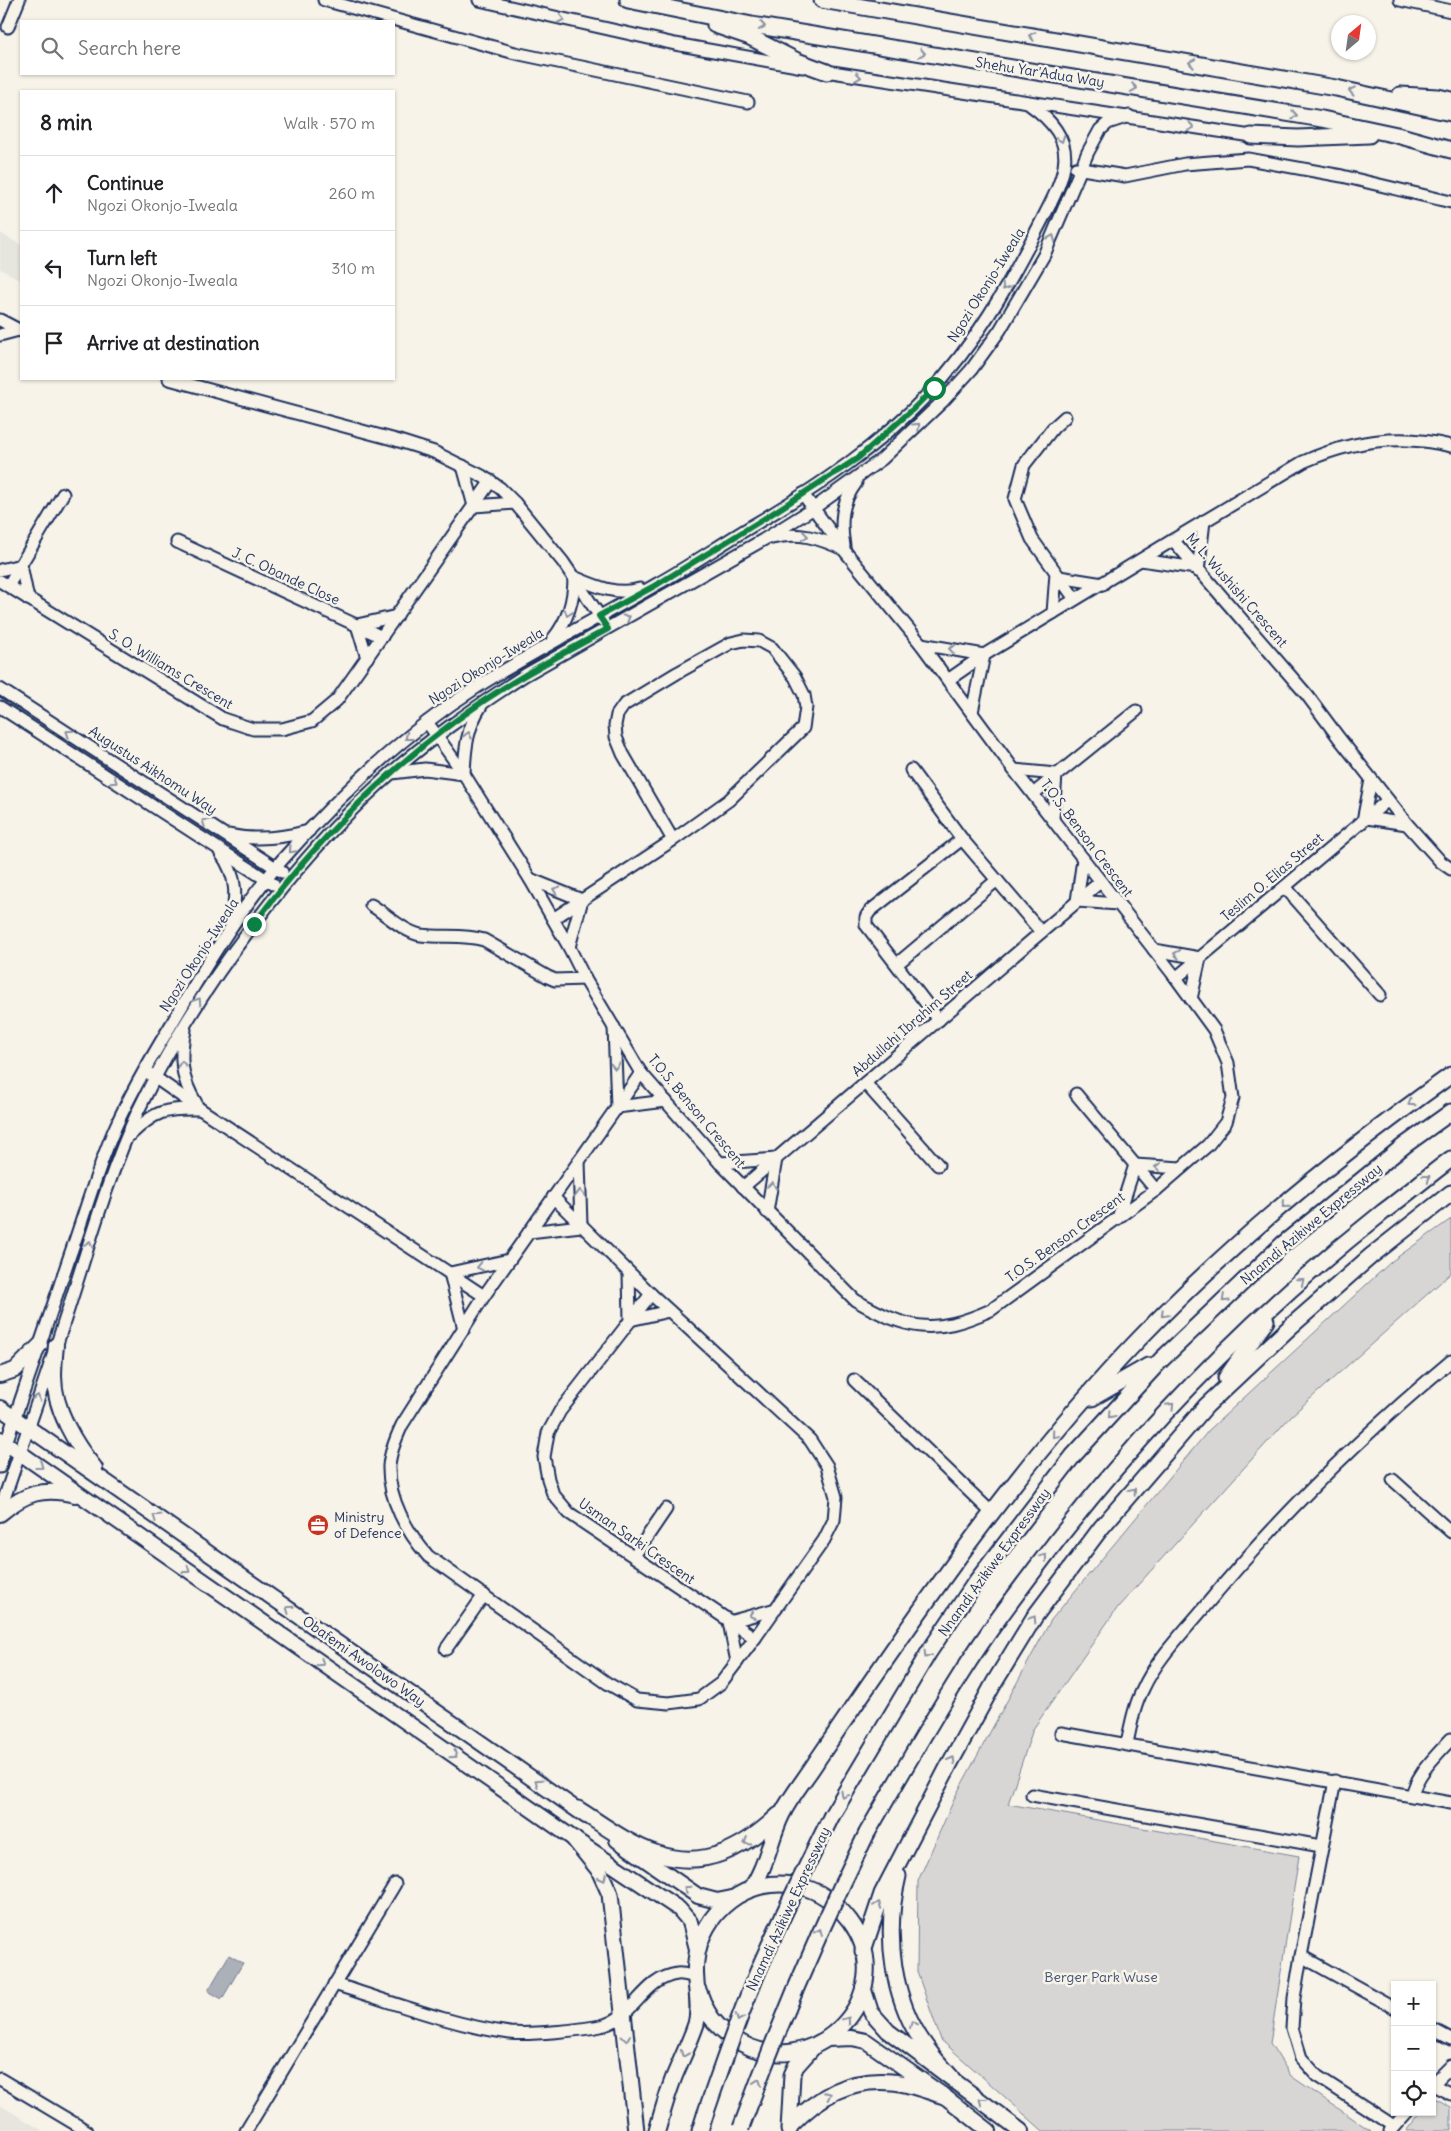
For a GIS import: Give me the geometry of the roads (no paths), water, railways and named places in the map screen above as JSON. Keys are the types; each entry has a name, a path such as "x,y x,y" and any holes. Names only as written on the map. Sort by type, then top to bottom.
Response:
{"highway":[{"name":"Shehu Yar'Adua Way","path":"628,0 752,25 1322,119 1397,135 1451,150"},
{"path":"822,0 1378,96 1451,113"},
{"path":"669,8 750,37 790,58 827,72"},
{"path":"1378,96 1411,94 1451,100"},
{"path":"1251,136 1298,138 1397,135"},
{"name":"Nnamdi Azikiwe Expressway","path":"751,1889 761,1873 784,1810 869,1685 1019,1477 1082,1403 1138,1340 1220,1260 1382,1124 1451,1075"},
{"name":"Nnamdi Azikiwe Expressway","path":"700,2131 736,2026 762,1963 789,1902 832,1815 929,1652 975,1583 1073,1456 1161,1360 1283,1244 1405,1145 1451,1112"},
{"path":"741,2130 773,2040 804,1965 867,1833 961,1673 1009,1604 1078,1512 1150,1428 1207,1367 1284,1295 1354,1236 1451,1160"},
{"path":"1206,1406 1290,1327 1371,1256 1451,1193"},
{"path":"864,1951 879,1902 906,1847 994,1683 1035,1616 1101,1528 1206,1406 1284,1295"},
{"path":"1082,1403 1161,1360"},
{"path":"578,1809 633,1844 666,1856 689,1858 720,1854 737,1848 752,1839 784,1810"},
{"path":"574,1839 599,1870 610,1894 636,2131"},
{"path":"906,1847 893,1898 891,1942 895,1974 900,1994 917,2032 928,2051 951,2078"},
{"path":"657,2131 698,2014 697,1984 697,1949 704,1929 716,1912 732,1898 751,1889 774,1884 799,1886 821,1894 841,1909 855,1928 864,1951 863,1987 856,2008 848,2019 827,2039 813,2047 790,2053 766,2052 743,2044 723,2031 708,2012 697,1984"},
{"path":"789,2128 792,2074 796,2066 813,2047"},
{"path":"789,2128 810,2106 821,2098 857,2085 875,2081 894,2082 944,2096"}],"main road":[{"path":"0,1375 15,1370 40,1345"},
{"path":"56,1345 54,1378 56,1394 63,1414 82,1453 106,1482"},
{"name":"Obafemi Awolowo Way","path":"0,1408 578,1809 630,1850 698,1896 717,1901 732,1898"},
{"name":"Obafemi Awolowo Way","path":"3,1441 574,1839 679,1909 690,1922 697,1949"},
{"path":"0,1512 14,1502 31,1494 46,1491 61,1491 82,1496"},
{"path":"863,1987 871,2012 888,2031 1021,2131"},
{"path":"827,2039 852,2038 866,2042 944,2096 990,2131"}],"street":[{"path":"8,27 19,0"},
{"path":"324,0 515,53 748,102"},
{"path":"479,0 675,44 827,72 1029,104 1129,116 1251,136"},
{"path":"1400,0 1451,11"},
{"name":"Ngozi Okonjo-Iweala","path":"0,1467 3,1441 15,1418 111,1139 144,1070 230,930 276,868 347,791 389,751 427,722 476,687 658,584 858,458 934,388 983,323 1009,281 1059,187 1065,165 1063,144 1058,131 1050,120 1029,104"},
{"name":"Ngozi Okonjo-Iweala","path":"0,1512 104,1199 126,1140 155,1077 188,1017 218,971 280,888 310,853 390,774 485,700 525,675 763,540 814,508 882,459 943,401 972,370 1000,330 1044,255 1100,130 1108,123 1129,116"},
{"path":"1065,165 1125,176 1202,162 1248,159 1342,176 1451,202"},
{"path":"0,320 20,330"},
{"path":"0,335 20,330"},
{"path":"174,380 425,449 491,481 515,503 574,577 608,629"},
{"path":"1065,417 1053,428 1024,465 1015,499 1032,539 1075,599"},
{"name":"M. L. Wushishi Crescent","path":"1451,446 1393,439 1350,445 1324,452 1302,462 1173,540 1197,570 1307,694 1371,780 1407,824 1442,862 1451,869"},
{"path":"463,466 474,506 515,503"},
{"path":"844,550 840,528 842,513 846,500 863,474"},
{"name":"S. O. Williams Crescent","path":"4,584 223,719 252,729 282,730 312,721 337,700 491,481"},
{"path":"4,584 21,565 63,494"},
{"name":"T.O.S. Benson Crescent","path":"427,722 464,774 530,879 585,979 641,1073 743,1187 855,1300 902,1324 932,1327 966,1321 991,1310 1156,1190 1208,1144 1226,1122 1233,1098 1228,1064 1214,1030 1176,978 1014,770 921,644 844,550 803,494"},
{"path":"1141,560 1197,570 1204,521"},
{"path":"763,540 784,535 801,535 815,537 844,550"},
{"path":"948,680 984,654 1103,584 1173,540"},
{"name":"J. C. Obande Close","path":"177,542 382,637"},
{"path":"0,570 21,565"},
{"path":"21,565 28,599"},
{"path":"1058,575 1103,584"},
{"path":"1053,613 1058,575"},
{"path":"574,577 604,589 617,591 630,592 658,584"},
{"path":"549,644 563,626 569,613 574,592 574,577"},
{"path":"367,658 357,626 396,616"},
{"path":"553,919 673,840 729,800 803,728 806,707 804,695 795,677 772,648 759,641 744,640 731,643 677,672 624,705 617,715 615,725 616,737 623,754 673,840"},
{"path":"921,644 984,654"},
{"path":"972,712 984,654"},
{"name":"Augustus Aikhomu Way","path":"0,689 290,877"},
{"path":"390,774 425,769 464,774 466,744 470,728 485,700"},
{"path":"0,707 280,888"},
{"path":"1033,794 1136,711"},
{"path":"911,770 962,839 1041,932"},
{"path":"1014,770 1056,774"},
{"path":"1053,819 1056,774"},
{"path":"1371,780 1365,820 1407,824"},
{"name":"Teslim O. Elias Street","path":"1176,978 1388,800"},
{"path":"222,833 250,839 267,839 292,836 311,830"},
{"path":"939,1020 866,925 866,917 870,911 962,839"},
{"path":"216,846 229,864 234,882 236,900 230,930"},
{"path":"1083,859 1077,901 1118,904"},
{"path":"530,879 582,900"},
{"path":"897,964 997,880"},
{"name":"Abdullahi Ibrahim Street","path":"743,1187 1100,882"},
{"path":"1284,887 1380,995"},
{"path":"569,947 582,900"},
{"path":"371,904 420,935 474,937 484,940 555,980 585,979"},
{"path":"1154,950 1200,958 1191,1000"},
{"path":"188,1017 182,1044 182,1073 187,1088 200,1109"},
{"path":"614,1026 617,1107"},
{"path":"144,1070 484,1296"},
{"path":"553,1197 651,1294 810,1440 827,1466 836,1497 834,1520 824,1540 737,1662 721,1682 699,1699 669,1703 637,1700 607,1683 428,1556 415,1540 399,1512 391,1488 389,1465 394,1442 402,1425 484,1296 529,1232 553,1197 579,1160 641,1073"},
{"path":"866,1083 938,1164"},
{"path":"1076,1094 1156,1190"},
{"path":"617,1107 666,1101"},
{"path":"126,1140 156,1113 181,1108 200,1109"},
{"path":"720,1163 776,1159 768,1212"},
{"path":"579,1160 582,1226"},
{"path":"1135,1165 1180,1168"},
{"path":"1118,1218 1135,1165"},
{"path":"529,1232 582,1226"},
{"path":"450,1273 509,1260"},
{"path":"450,1273 464,1328"},
{"path":"630,1273 630,1320 669,1310"},
{"name":"Usman Sarki Crescent","path":"651,1294 560,1411 548,1433 544,1458 548,1480 553,1494 569,1514 755,1638"},
{"path":"1127,1743 1134,1711 1143,1688 1158,1663 1226,1580 1291,1510 1347,1455 1451,1361"},
{"path":"854,1380 992,1513"},
{"path":"1394,1480 1451,1532"},
{"path":"634,1556 666,1509"},
{"path":"446,1649 484,1595"},
{"path":"737,1662 729,1622 776,1609"},
{"path":"1060,1733 1127,1743 1451,1803"},
{"path":"1412,1795 1415,1783 1422,1771 1451,1739"},
{"path":"1335,1781 1301,1956 1294,1998 1292,2028 1301,2058 1317,2076 1392,2129 1403,2116"},
{"path":"1032,1795 1321,1846"},
{"path":"246,2131 395,1884"},
{"path":"1301,1956 1391,2006"},
{"path":"334,1984 455,2021 511,2033 532,2033 599,2026 610,2023 624,2015 652,1984 678,1973 697,1984"},
{"path":"1436,2030 1451,2039"},
{"path":"1436,2082 1451,2066"},
{"path":"0,2080 87,2131"},
{"path":"1436,2086 1451,2094"}],"place":[{"name":"Ministry of Defence","path":"318,1525"}],"park label":[{"name":"Berger Park Wuse","path":"1101,1977"}]}
